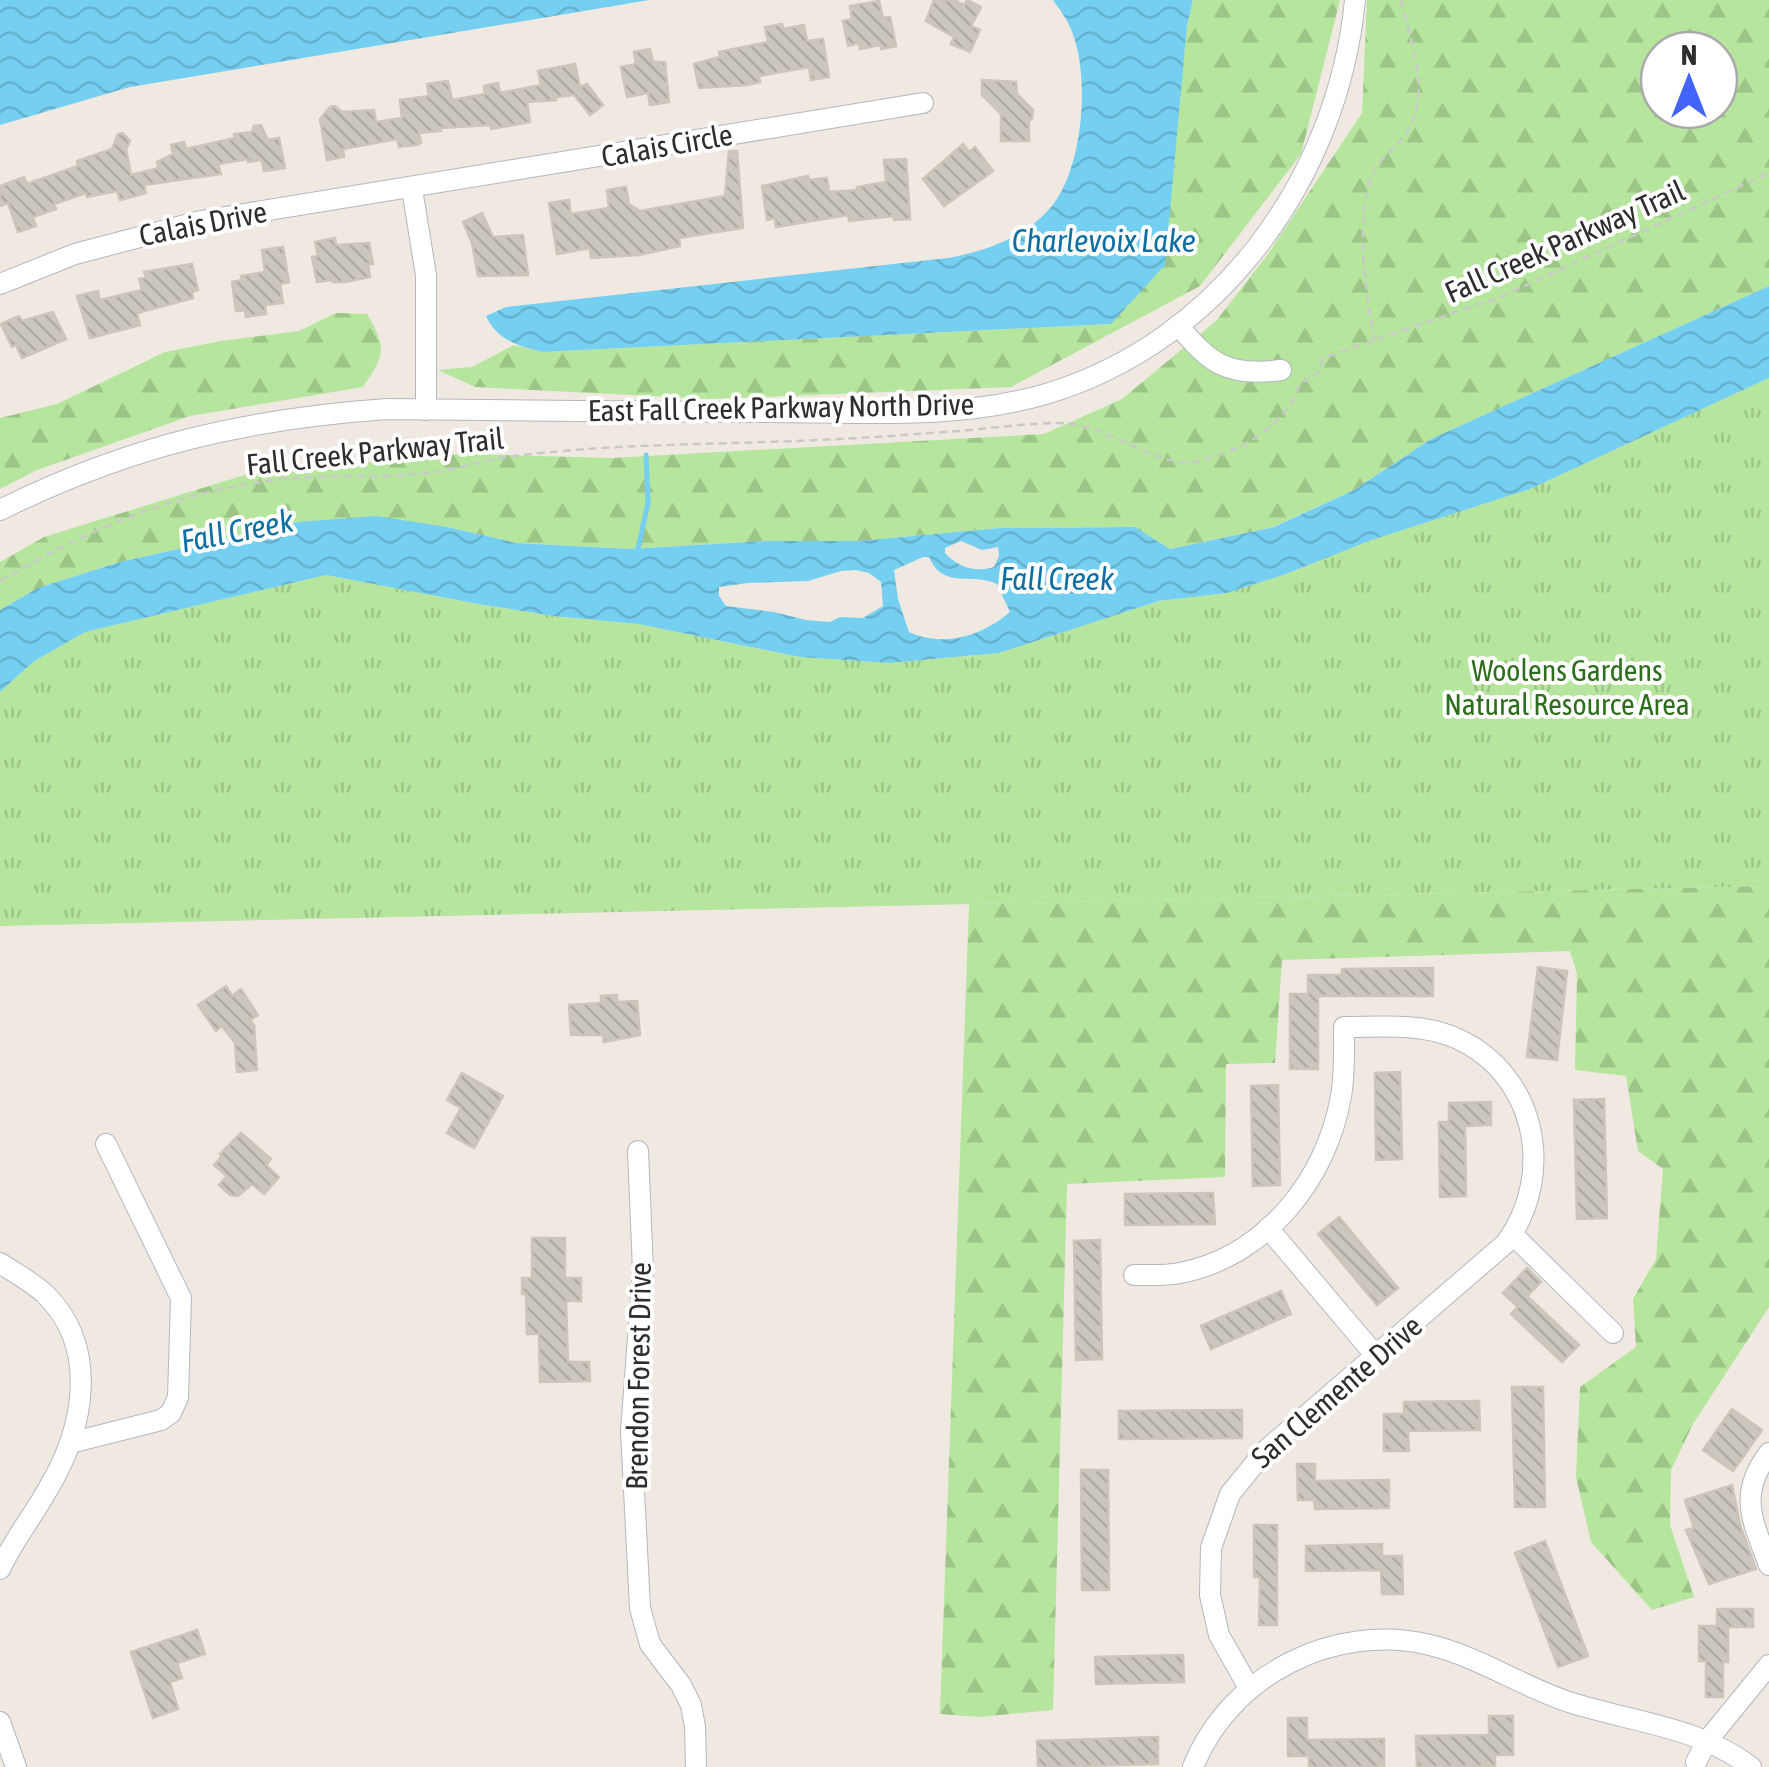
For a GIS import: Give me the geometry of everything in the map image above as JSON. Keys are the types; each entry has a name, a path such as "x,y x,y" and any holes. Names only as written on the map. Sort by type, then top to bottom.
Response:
{"street":[{"name":"East Fall Creek Parkway North Drive","path":"0,510 107,463 205,433 322,414 426,410 916,412 1020,400 1077,382 1127,359 1178,325 1244,264 1294,193 1333,108 1348,55 1355,0"},
{"name":"Calais Circle","path":"412,189 923,102"},
{"path":"412,189 426,274 426,410"},
{"name":"Calais Drive","path":"0,284 75,254 183,225 412,189"},
{"path":"1178,325 1217,365 1244,372 1281,370"},
{"name":"San Clemente Drive","path":"1249,1688 1219,1634 1211,1602 1210,1555 1230,1494 1254,1463 1495,1255 1512,1234 1530,1194 1535,1156 1528,1116 1504,1075 1475,1049 1440,1032 1401,1026 1344,1027 1342,1090 1331,1136 1306,1186 1268,1228"},
{"path":"70,1442 162,1420 171,1413 178,1398 180,1292 106,1144"},
{"name":"Brendon Forest Drive","path":"638,1151 643,1270 632,1431 640,1608 650,1644 677,1678 690,1706 696,1727 696,1767"},
{"path":"1134,1275 1176,1274 1214,1263 1268,1228 1376,1356"},
{"path":"1512,1234 1613,1332"},
{"path":"0,1263 46,1296 73,1335 82,1382 70,1442 48,1490 0,1569"},
{"path":"1769,1453 1753,1478 1749,1506 1769,1565"},
{"path":"1193,1767 1212,1730 1249,1688 1288,1662 1355,1641 1402,1640 1462,1656 1573,1704 1707,1740 1751,1767"},
{"path":"1696,1762 1707,1740 1769,1665"},
{"path":"0,1722 16,1767"}],"path":[{"path":"1374,342 1364,272 1364,219 1370,182 1376,165 1411,126 1420,83 1401,0"},
{"name":"Fall Creek Parkway Trail","path":"0,581 108,523 178,500 284,479 436,472 507,457 629,446 837,439 1058,423 1104,431 1177,462 1200,461 1243,444 1275,424 1296,402 1300,383 1320,372 1322,358 1505,295 1769,172"}],"green space":[{"path":"1193,0 1340,0 1301,154 1200,286 1011,387 709,399 475,387 438,370 472,367 514,345 542,352 1111,324 1179,104"},
{"path":"1367,0 1769,0 1769,286 1431,439 1354,490 1273,527 1170,549 1134,527 1000,528 859,541 766,541 631,549 516,543 447,527 299,522 120,562 38,588 0,610 0,562 44,537 251,473 461,454 612,458 1044,434 1122,399 1216,321 1268,254 1362,113"},
{"path":"336,313 367,314 378,335 379,359 363,387 190,416 37,470 0,489 0,418 57,404 165,352 299,331"},
{"name":"Woolens Gardens Natural Resource Area","path":"1769,378 1769,886 0,926 0,692 33,662 85,632 326,575 553,616 638,624 800,657 889,663 999,653 1159,601 1227,593 1369,541 1530,489"},
{"path":"1769,886 1769,1307 1693,1424 1671,1470 1670,1525 1694,1597 1652,1610 1591,1542 1576,1477 1580,1387 1636,1347 1633,1299 1656,1259 1663,1169 1638,1151 1626,1076 1575,1070 1577,974 1570,951 1282,960 1275,1063 1226,1064 1225,1177 1067,1184 1053,1710 980,1717 940,1714 969,904"}],"water":[{"path":"0,0 649,0 130,87 0,125"},
{"name":"Charlevoix Lake","path":"1053,0 1193,0 1187,26 1165,265 1111,324 542,352 509,341 486,316 506,307 948,258 1017,235 1041,218 1062,190 1071,169 1081,119 1077,46"},
{"name":"Fall Creek","path":"1769,286 1769,378 1530,489 1369,541 1227,593 1159,601 999,653 889,663 800,657 638,624 553,616 326,575 85,632 33,662 0,692 0,610 38,588 120,562 299,522 376,516 516,543 631,549 766,541 859,541 1000,528 1135,527 1170,549 1274,527 1354,490 1431,439","holes":["961,541 982,550 998,547 994,567 974,569 950,558 945,548","929,557 935,567 950,577 997,584 1010,612 987,628 962,637 922,637 909,632 894,570","841,571 869,573 881,582 883,606 863,618 840,617 830,622 726,606 719,596 719,587 808,581"]}],"building":[{"path":"934,0 954,0 964,5 967,0 981,7 971,26 980,30 970,52 951,44 954,37 926,21"},
{"path":"879,1 883,18 890,17 896,46 848,46 843,21 852,19 850,6"},
{"path":"782,24 783,29 804,25 807,41 823,39 829,77 811,80 809,67 759,76 760,82 747,85 699,88 694,64 720,57 719,52 768,42 765,27"},
{"path":"650,49 653,62 665,62 669,102 650,105 648,93 627,97 621,67 636,64 634,52"},
{"path":"575,64 580,87 587,84 603,105 590,115 574,95 556,97 527,102 530,122 491,129 490,125 440,128 441,131 419,133 421,143 416,145 399,147 397,139 343,149 344,157 327,160 320,119 330,107 342,112 374,110 376,122 402,118 400,100 429,96 427,84 448,81 452,100 485,94 484,86 498,83 500,93 541,85 538,71"},
{"path":"982,80 1016,82 1017,94 1033,110 1029,141 1001,141 1001,114 982,95"},
{"path":"261,125 268,140 279,138 285,168 264,171 262,160 248,159 218,164 221,174 144,185 146,193 120,200 117,191 87,197 86,193 54,204 56,209 33,217 36,226 18,232 8,203 0,206 0,186 24,177 27,184 78,166 77,161 112,149 118,134 123,133 130,141 126,149 131,175 159,168 157,162 173,154 171,145 184,142 186,149 235,138 234,134 252,132 254,126"},
{"path":"963,144 969,152 975,147 993,171 944,206 923,179"},
{"path":"729,151 737,151 743,228 679,238 680,246 639,255 591,258 590,248 557,254 549,203 569,200 571,214 609,208 607,190 626,187 629,204 640,211 725,196"},
{"path":"906,159 910,219 894,220 894,216 849,221 848,215 776,227 775,218 767,220 762,186 808,176 809,180 827,178 829,192 857,190 886,182 884,160"},
{"path":"482,213 493,237 523,235 528,275 478,276 472,243 463,222"},
{"path":"335,238 336,245 369,243 373,264 368,264 370,277 317,282 312,257 318,256 315,242"},
{"path":"283,247 289,282 280,284 283,303 265,305 266,314 246,317 245,310 236,311 232,282 242,280 241,276 265,272 262,250"},
{"path":"192,264 198,290 192,292 193,298 137,313 140,325 90,338 77,296 98,291 100,300 142,290 139,279 146,278 144,272"},
{"path":"53,312 66,339 22,358 1,324 19,316 22,321"},
{"path":"1538,967 1567,971 1557,1060 1527,1057"},
{"path":"1433,968 1433,996 1318,996 1318,1069 1290,1069 1290,994 1308,994 1308,975 1342,975 1342,969"},
{"path":"226,986 232,996 241,989 258,1015 250,1020 254,1025 257,1070 237,1072 235,1043 222,1026 216,1031 198,1005"},
{"path":"617,995 617,1002 637,1001 640,1035 604,1042 603,1035 571,1035 569,1005 601,1003 601,996"},
{"path":"1400,1072 1402,1159 1376,1160 1375,1073"},
{"path":"462,1073 503,1096 474,1148 447,1133 461,1108 447,1100"},
{"path":"1278,1085 1280,1185 1253,1186 1251,1086"},
{"path":"1604,1099 1607,1218 1577,1219 1574,1100"},
{"path":"1491,1102 1491,1125 1465,1126 1466,1196 1440,1197 1439,1122 1449,1122 1449,1103"},
{"path":"241,1133 271,1159 266,1165 279,1177 264,1194 252,1184 238,1196 230,1195 219,1185 227,1176 214,1165"},
{"path":"1213,1193 1215,1224 1125,1225 1125,1194"},
{"path":"1339,1217 1398,1288 1377,1305 1318,1234"},
{"path":"532,1238 565,1238 565,1278 581,1278 581,1301 566,1301 568,1362 589,1362 590,1381 540,1382 539,1334 527,1334 526,1294 522,1294 522,1278 532,1278"},
{"path":"1100,1240 1102,1359 1076,1360 1074,1241"},
{"path":"1527,1268 1541,1282 1527,1296 1579,1345 1562,1362 1511,1314 1518,1307 1503,1293"},
{"path":"1281,1291 1291,1314 1211,1349 1201,1326"},
{"path":"1512,1387 1543,1387 1545,1507 1515,1507"},
{"path":"1479,1401 1480,1430 1408,1431 1409,1451 1384,1451 1384,1414 1404,1414 1404,1402"},
{"path":"1732,1409 1762,1430 1733,1471 1703,1450"},
{"path":"1242,1410 1242,1438 1119,1439 1119,1411"},
{"path":"1297,1464 1315,1464 1315,1481 1389,1480 1389,1508 1315,1509 1314,1500 1298,1500"},
{"path":"1081,1470 1108,1470 1109,1590 1082,1590"},
{"path":"1732,1485 1740,1525 1756,1569 1709,1584 1686,1530 1694,1528 1685,1500"},
{"path":"1254,1525 1277,1525 1277,1625 1259,1625 1260,1577 1254,1577"},
{"path":"1545,1541 1588,1656 1558,1667 1515,1553"},
{"path":"1382,1544 1382,1556 1402,1556 1403,1594 1382,1594 1381,1570 1306,1571 1306,1546"},
{"path":"1717,1609 1753,1609 1753,1627 1728,1627 1723,1697 1706,1697 1706,1661 1699,1661 1699,1626 1717,1626"},
{"path":"197,1630 205,1654 177,1663 182,1678 170,1682 178,1709 153,1718 131,1652"},
{"path":"1183,1655 1184,1682 1096,1684 1095,1657"},
{"path":"1489,1716 1513,1716 1513,1755 1495,1755 1495,1766 1417,1767 1416,1736 1489,1735"},
{"path":"1288,1718 1307,1718 1307,1740 1384,1739 1384,1767 1309,1767 1309,1756 1288,1756"},
{"path":"1158,1737 1158,1764 1038,1767 1037,1741"}],"waterway":[{"path":"633,553 638,549 648,503 646,455"}]}
